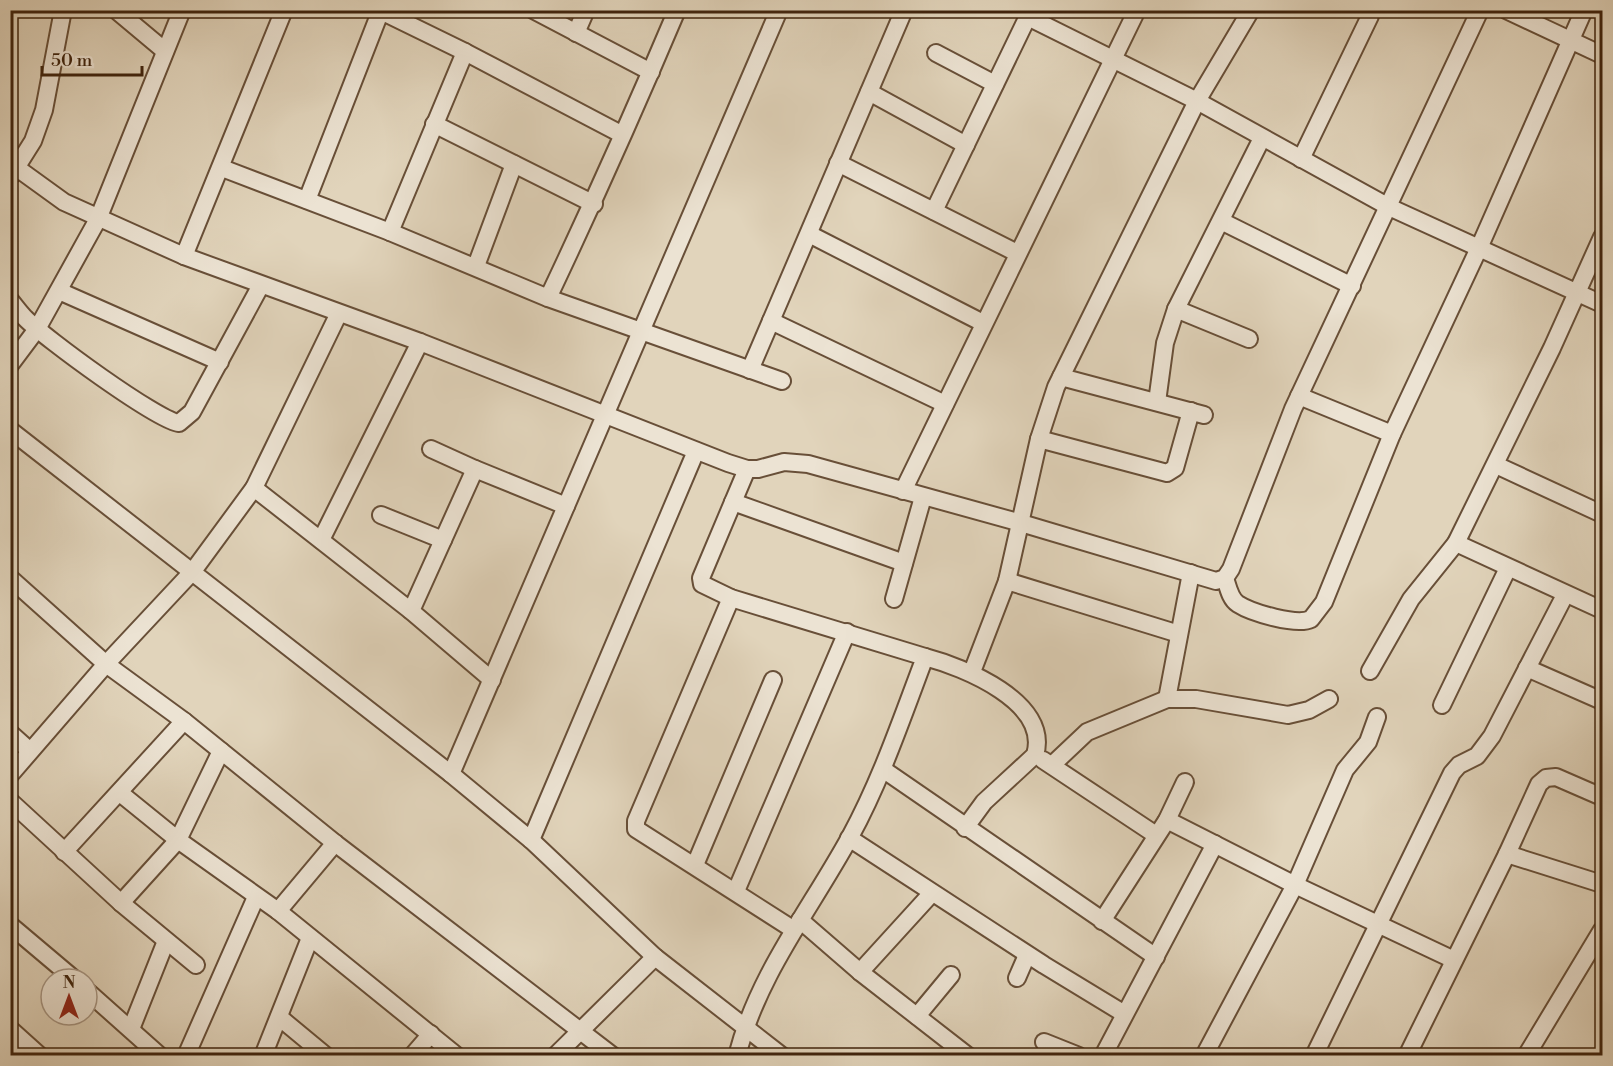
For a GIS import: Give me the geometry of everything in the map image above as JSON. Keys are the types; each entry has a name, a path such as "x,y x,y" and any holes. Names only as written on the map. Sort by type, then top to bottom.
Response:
{"street":[{"path":"63,10 44,110 33,141 14,172 98,219 184,256 338,315 420,342 603,416 747,469 795,462 1021,523 1216,581 1225,578 1236,557 1299,396 1480,10"},
{"path":"116,10 165,51"},
{"path":"10,365 37,329 98,219 182,10"},
{"path":"184,256 222,168 284,10"},
{"path":"533,10 651,72"},
{"path":"576,33 586,10"},
{"path":"548,298 594,204 621,134 651,72 677,10"},
{"path":"451,774 778,10"},
{"path":"750,370 904,10"},
{"path":"903,491 1137,10"},
{"path":"972,672 1007,581 1039,439 1060,376 1197,101 1251,10"},
{"path":"1506,10 1602,55"},
{"path":"1225,578 1230,593 1238,604 1294,622 1311,619 1324,602 1392,434 1479,248 1584,10"},
{"path":"307,200 381,11 465,52 621,134"},
{"path":"934,211 1029,14 1112,60 1197,101 1389,207 1602,304"},
{"path":"1302,159 1370,16"},
{"path":"390,232 465,52"},
{"path":"936,53 995,84"},
{"path":"869,92 966,144"},
{"path":"434,124 594,204"},
{"path":"1157,402 1165,343 1176,309 1262,138"},
{"path":"838,163 1017,253"},
{"path":"476,266 514,164"},
{"path":"222,168 476,266 548,298 782,381"},
{"path":"1221,221 1352,286"},
{"path":"809,234 983,323"},
{"path":"1370,670 1411,599 1456,543 1496,465 1602,237"},
{"path":"10,300 37,329 140,404 170,422 178,423 192,412 261,285"},
{"path":"59,291 220,362"},
{"path":"1176,309 1249,339"},
{"path":"10,775 106,664 193,571 254,488 338,315"},
{"path":"771,321 945,404"},
{"path":"321,540 420,342"},
{"path":"1039,439 1167,473 1174,468 1197,413 1060,376"},
{"path":"1299,396 1392,434"},
{"path":"10,430 451,774 531,840 655,957 782,1056"},
{"path":"431,449 566,506"},
{"path":"531,840 696,451"},
{"path":"1496,465 1602,514"},
{"path":"411,610 475,469"},
{"path":"747,469 701,578 707,589 972,672 1000,690 1023,712 1036,732 1038,744 1035,755 984,802 965,828"},
{"path":"254,488 411,610 492,680"},
{"path":"894,599 923,497"},
{"path":"733,502 904,563"},
{"path":"381,515 442,540"},
{"path":"1456,543 1602,610"},
{"path":"1442,705 1508,568"},
{"path":"1167,699 1191,573"},
{"path":"10,579 106,664 184,721 334,843 613,1056"},
{"path":"1007,581 1179,634"},
{"path":"1314,1056 1380,925 1452,773 1459,765 1477,756 1484,748 1565,595"},
{"path":"731,598 636,821 636,829 642,835 797,925 968,1056"},
{"path":"736,891 847,632"},
{"path":"737,1056 745,1026 769,970 849,838 884,770 925,657"},
{"path":"1527,668 1602,701"},
{"path":"695,866 773,680"},
{"path":"1052,765 1087,732 1167,699 1188,698 1288,715 1310,710 1329,699"},
{"path":"1204,1056 1295,885 1345,770 1368,742 1377,717"},
{"path":"64,852 184,721"},
{"path":"10,733 30,751"},
{"path":"121,903 178,840 221,751"},
{"path":"1035,755 1156,835"},
{"path":"884,770 965,828 1156,957"},
{"path":"1407,1056 1508,854 1539,784 1546,778 1556,777 1602,797"},
{"path":"1102,921 1167,819 1185,782"},
{"path":"120,793 178,840 278,911 456,1056"},
{"path":"10,801 121,903 196,965"},
{"path":"1167,819 1295,885 1454,960"},
{"path":"849,838 1027,954 1123,1013"},
{"path":"278,911 334,843"},
{"path":"1103,1056 1123,1013 1156,957 1215,844"},
{"path":"1508,854 1602,884"},
{"path":"860,972 932,892"},
{"path":"186,1056 256,897"},
{"path":"10,925 60,967"},
{"path":"1526,1056 1602,930"},
{"path":"262,1056 310,938"},
{"path":"131,1029 166,940"},
{"path":"1017,978 1027,954"},
{"path":"555,1056 655,957"},
{"path":"917,1016 951,975"},
{"path":"99,1001 160,1056"},
{"path":"279,1017 326,1056"},
{"path":"10,1029 40,1056"},
{"path":"412,1056 430,1034"},
{"path":"1044,1042 1079,1056"}]}
